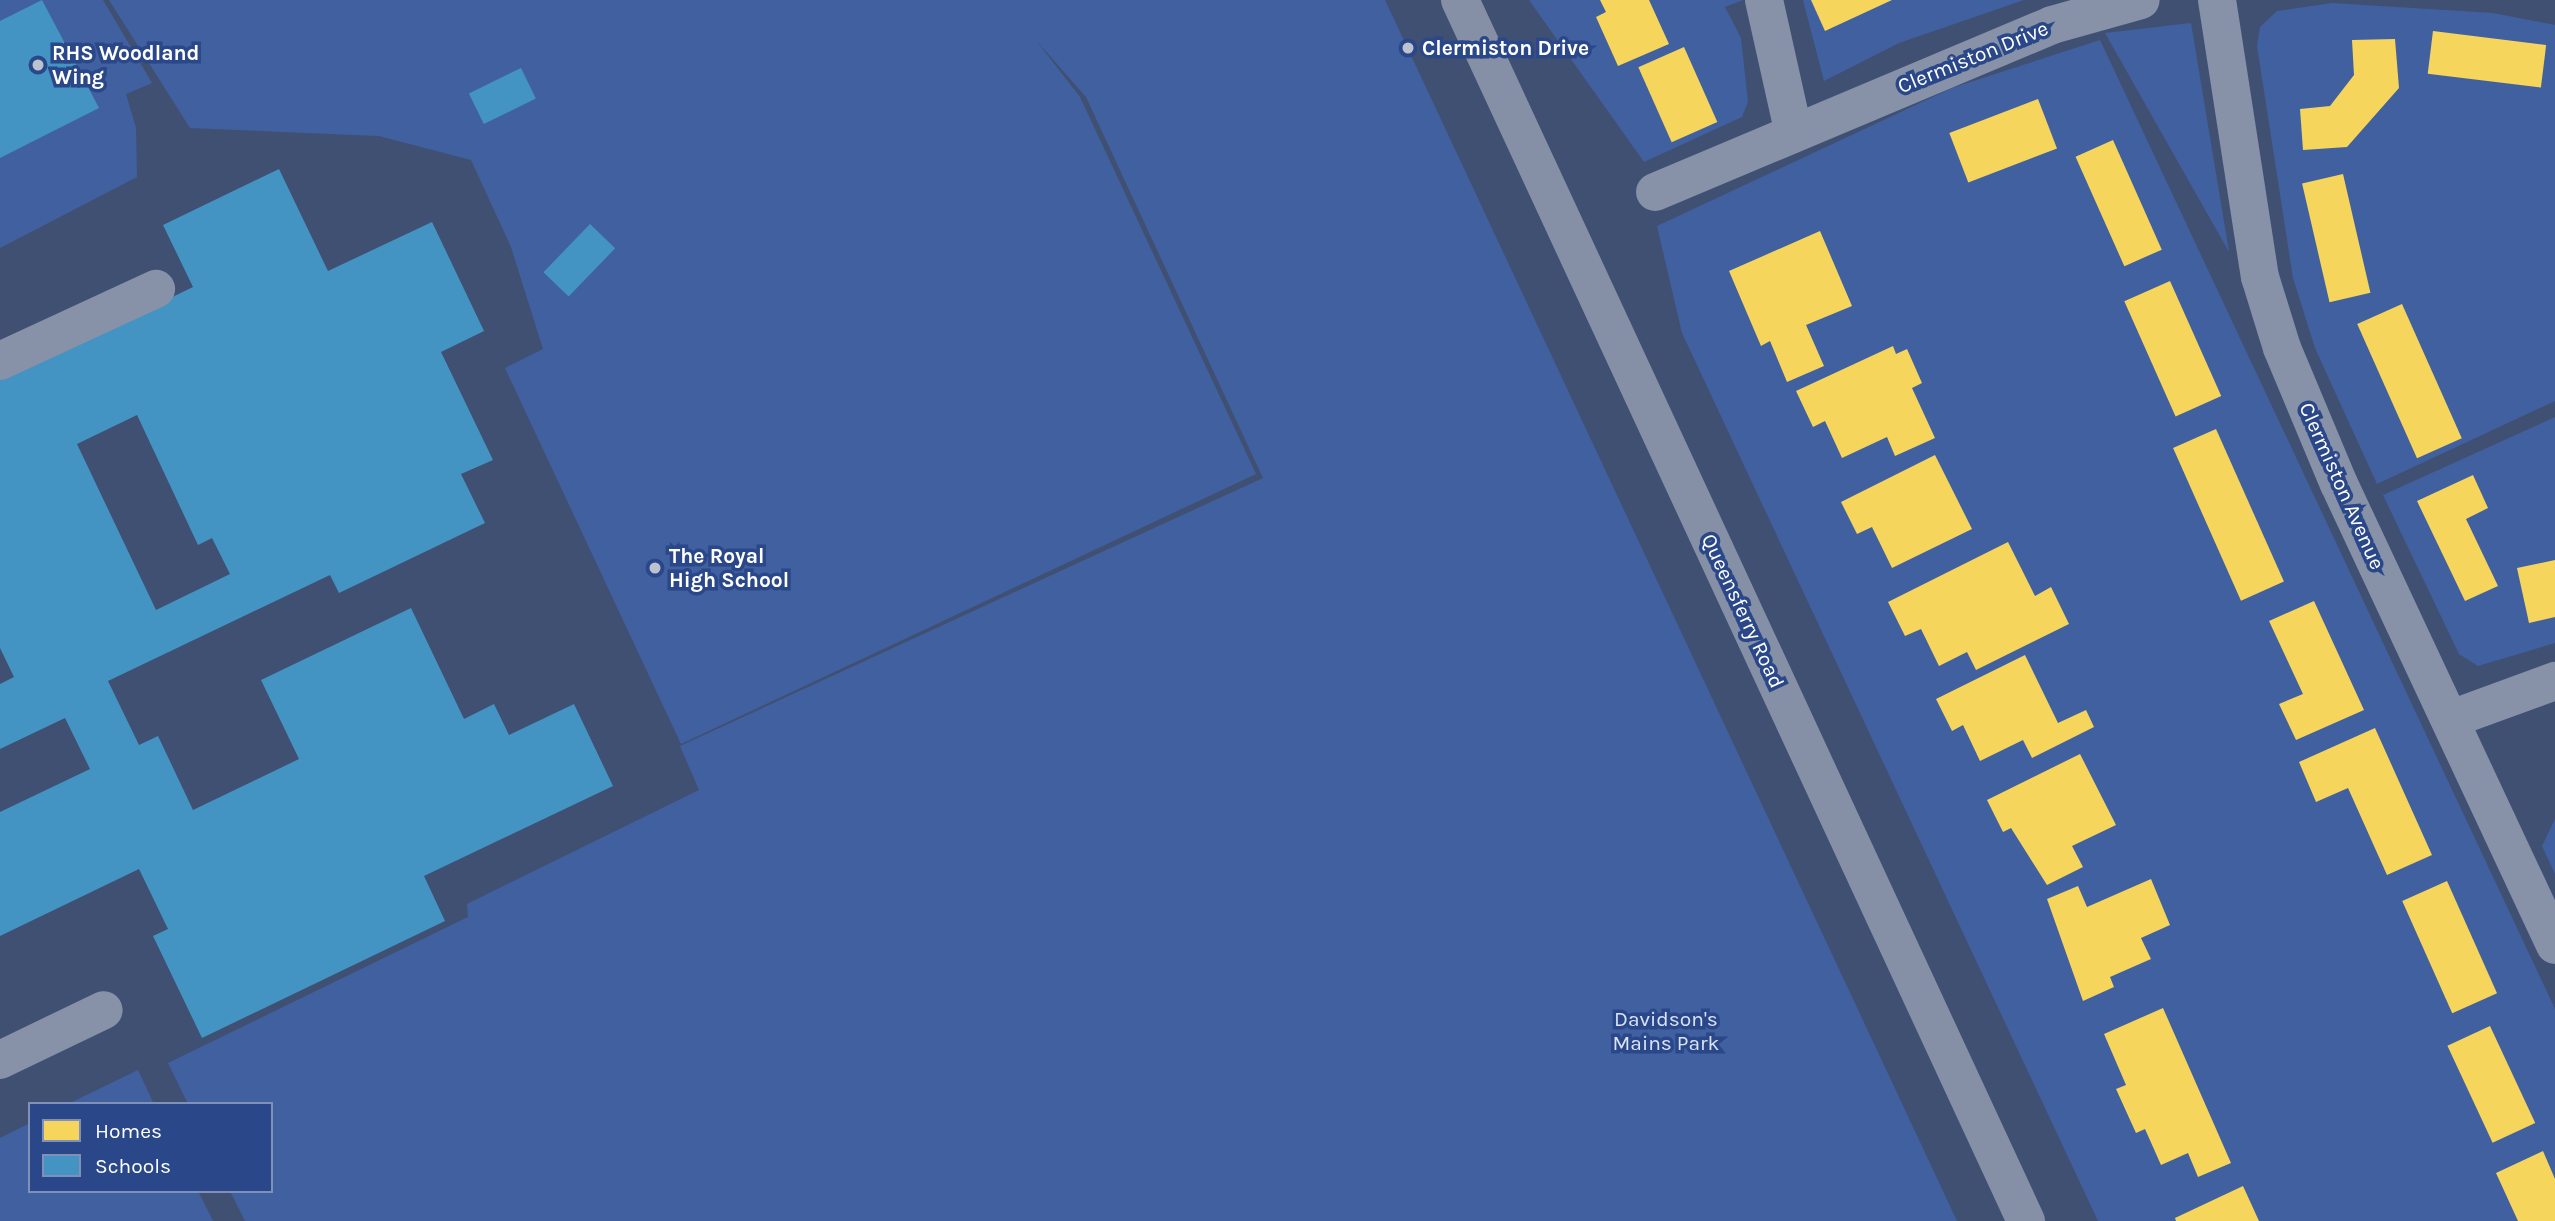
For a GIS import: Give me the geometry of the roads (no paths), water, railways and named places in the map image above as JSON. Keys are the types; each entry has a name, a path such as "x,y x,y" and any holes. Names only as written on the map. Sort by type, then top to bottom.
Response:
{"main road":[{"name":"Queensferry Road","path":"1460,0 2026,1221"}],"street":[{"path":"1764,0 1793,130"},
{"name":"Clermiston Drive","path":"1655,192 1793,130 2092,9 2141,0"},
{"name":"Clermiston Avenue","path":"2217,0 2260,277 2282,348 2339,484 2555,945"},
{"path":"0,361 156,289"},
{"path":"2451,719 2555,681"},
{"path":"0,1060 104,1010"}],"place":[{"name":"Clermiston Drive","path":"1408,48"},
{"name":"RHS Woodland Wing","path":"38,65"},
{"name":"The Royal High School","path":"655,568"}],"park label":[{"name":"Davidson's Mains Park","path":"1666,1031"}]}
